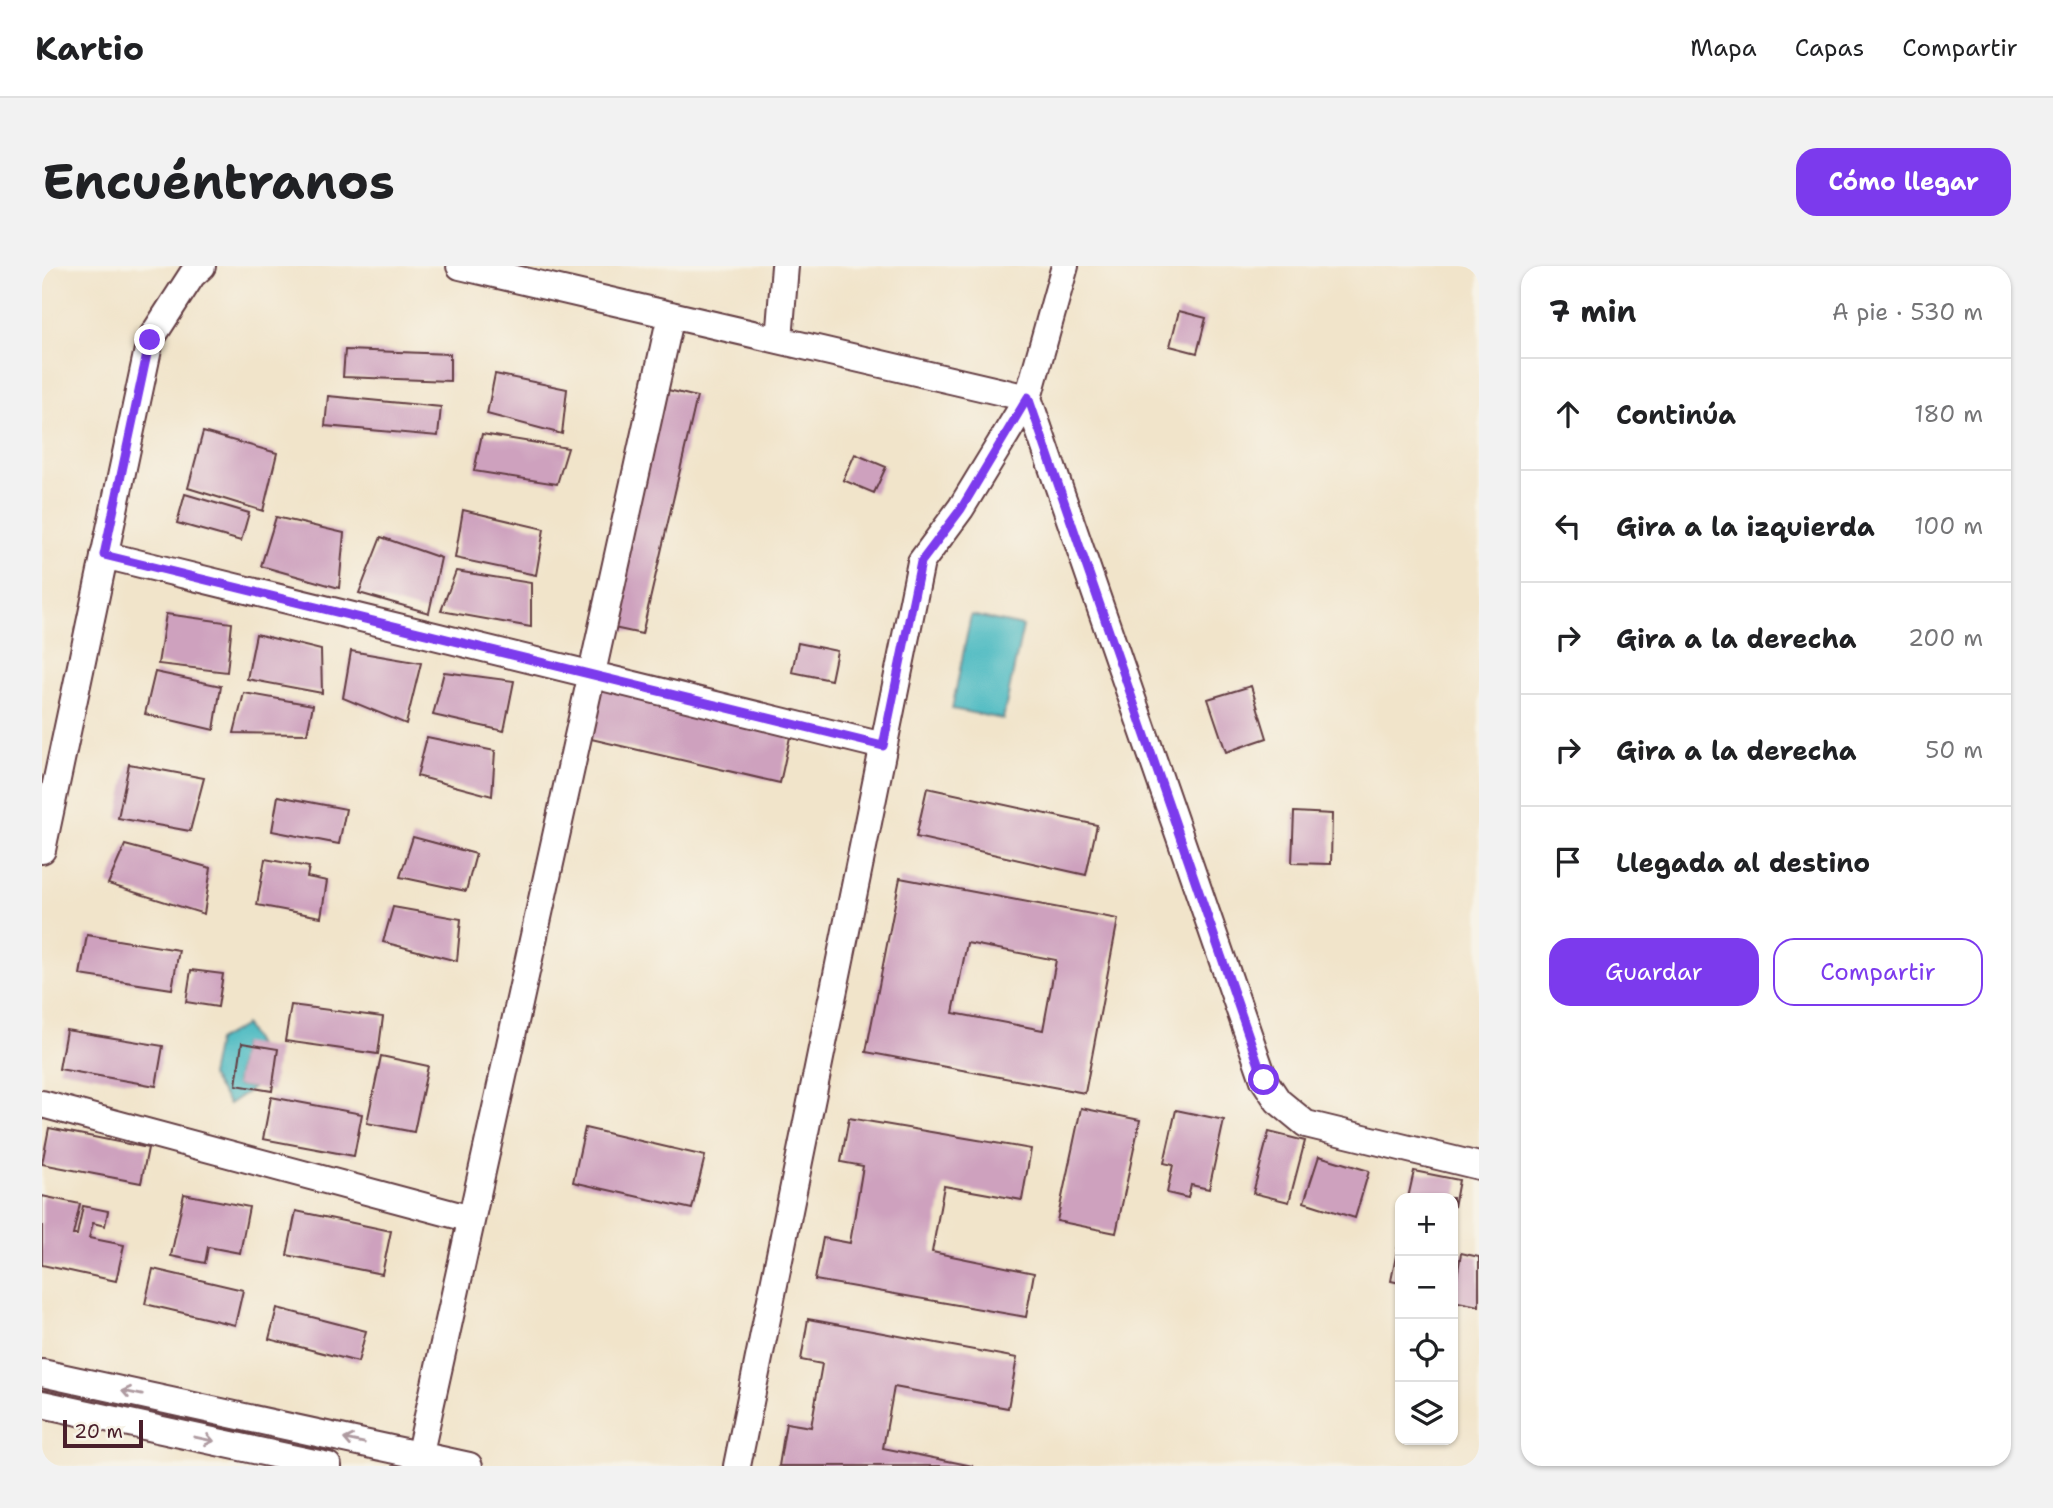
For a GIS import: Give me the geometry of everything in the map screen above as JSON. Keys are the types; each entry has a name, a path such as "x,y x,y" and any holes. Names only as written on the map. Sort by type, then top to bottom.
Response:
{"street":[{"path":"42,850 150,340 192,275 202,266"},
{"path":"460,266 1028,397"},
{"path":"779,340 785,266"},
{"path":"737,1466 921,562 961,509 1028,397 1065,266"},
{"path":"418,1461 671,315"},
{"path":"1028,397 1264,1080 1278,1101 1306,1124 1479,1166"},
{"path":"104,555 883,746"},
{"path":"42,1104 471,1219"},
{"path":"42,1373 418,1461 469,1466"},
{"path":"42,1404 328,1466"}],"water":[{"path":"971,615 1023,626 1003,719 952,709"},
{"path":"245,1025 257,1046 242,1044 236,1085 253,1088 229,1104 210,1076 217,1041"}],"building":[{"path":"1179,311 1206,318 1197,353 1170,346"},
{"path":"345,350 450,354 450,381 343,377"},
{"path":"495,374 567,389 562,434 487,414"},
{"path":"664,389 697,397 642,634 609,627"},
{"path":"328,396 441,407 438,436 325,426"},
{"path":"203,432 277,453 263,511 188,488"},
{"path":"482,434 568,448 557,484 474,471"},
{"path":"855,454 886,467 874,493 843,480"},
{"path":"185,494 249,513 241,541 177,523"},
{"path":"463,510 544,529 536,575 455,558"},
{"path":"276,517 344,533 339,588 261,566"},
{"path":"381,537 441,558 429,613 359,593"},
{"path":"456,571 531,583 531,627 441,611"},
{"path":"166,614 232,623 227,672 158,664"},
{"path":"256,634 321,650 322,693 247,679"},
{"path":"798,643 837,651 831,680 792,672"},
{"path":"351,651 421,663 406,724 343,698"},
{"path":"155,672 221,686 214,730 145,714"},
{"path":"444,672 514,681 504,731 433,715"},
{"path":"600,684 792,728 780,783 587,738"},
{"path":"1251,686 1267,738 1226,752 1208,699"},
{"path":"244,693 313,705 307,734 234,733"},
{"path":"427,737 495,751 492,796 417,776"},
{"path":"129,764 204,778 190,831 118,818"},
{"path":"927,788 1097,825 1086,875 916,837"},
{"path":"278,796 346,809 339,844 272,831"},
{"path":"1294,812 1332,814 1331,864 1292,863"},
{"path":"413,837 476,854 466,891 400,877"},
{"path":"125,845 211,868 204,914 108,884"},
{"path":"265,859 309,867 307,877 327,881 321,917 257,905"},
{"path":"900,878 1118,919 1085,1093 866,1052","holes":["967,943 1056,960 1043,1030 953,1013"]},
{"path":"393,907 461,919 457,961 383,942"},
{"path":"87,935 179,950 172,989 80,975"},
{"path":"191,970 223,974 218,1007 186,1002"},
{"path":"291,1005 383,1017 378,1054 285,1041"},
{"path":"66,1030 163,1046 156,1086 59,1069"},
{"path":"242,1043 278,1049 272,1091 236,1085"},
{"path":"381,1056 428,1066 414,1132 367,1123"},
{"path":"271,1097 362,1114 354,1156 263,1139"},
{"path":"1081,1108 1140,1120 1116,1233 1057,1221"},
{"path":"1176,1110 1224,1120 1209,1189 1191,1185 1188,1198 1167,1193 1173,1165 1164,1163"},
{"path":"849,1118 1031,1149 1022,1200 944,1186 932,1252 1034,1273 1026,1317 815,1280 823,1238 850,1243 863,1166 841,1162"},
{"path":"49,1128 148,1148 141,1183 42,1164"},
{"path":"585,1128 705,1156 692,1209 573,1182"},
{"path":"1269,1132 1305,1141 1289,1202 1253,1193"},
{"path":"1319,1156 1369,1171 1355,1218 1304,1202"},
{"path":"1414,1171 1459,1180 1457,1193 1409,1193"},
{"path":"184,1194 249,1207 240,1253 208,1247 205,1263 171,1256"},
{"path":"42,1196 80,1204 73,1235 77,1235 83,1206 108,1211 105,1226 93,1223 89,1238 124,1245 116,1281 42,1265"},
{"path":"296,1211 391,1231 382,1274 287,1255"},
{"path":"1461,1253 1479,1257 1479,1306 1458,1302"},
{"path":"1395,1261 1395,1282 1391,1281"},
{"path":"153,1269 243,1290 235,1325 145,1304"},
{"path":"277,1308 366,1331 358,1362 269,1339"},
{"path":"808,1319 1017,1358 1008,1408 894,1387 883,1448 973,1466 779,1466 786,1423 811,1427 822,1364 801,1360"}],"route":[{"path":"150,340 104,555 883,746 921,562 961,509 1028,397 1264,1080"}]}
